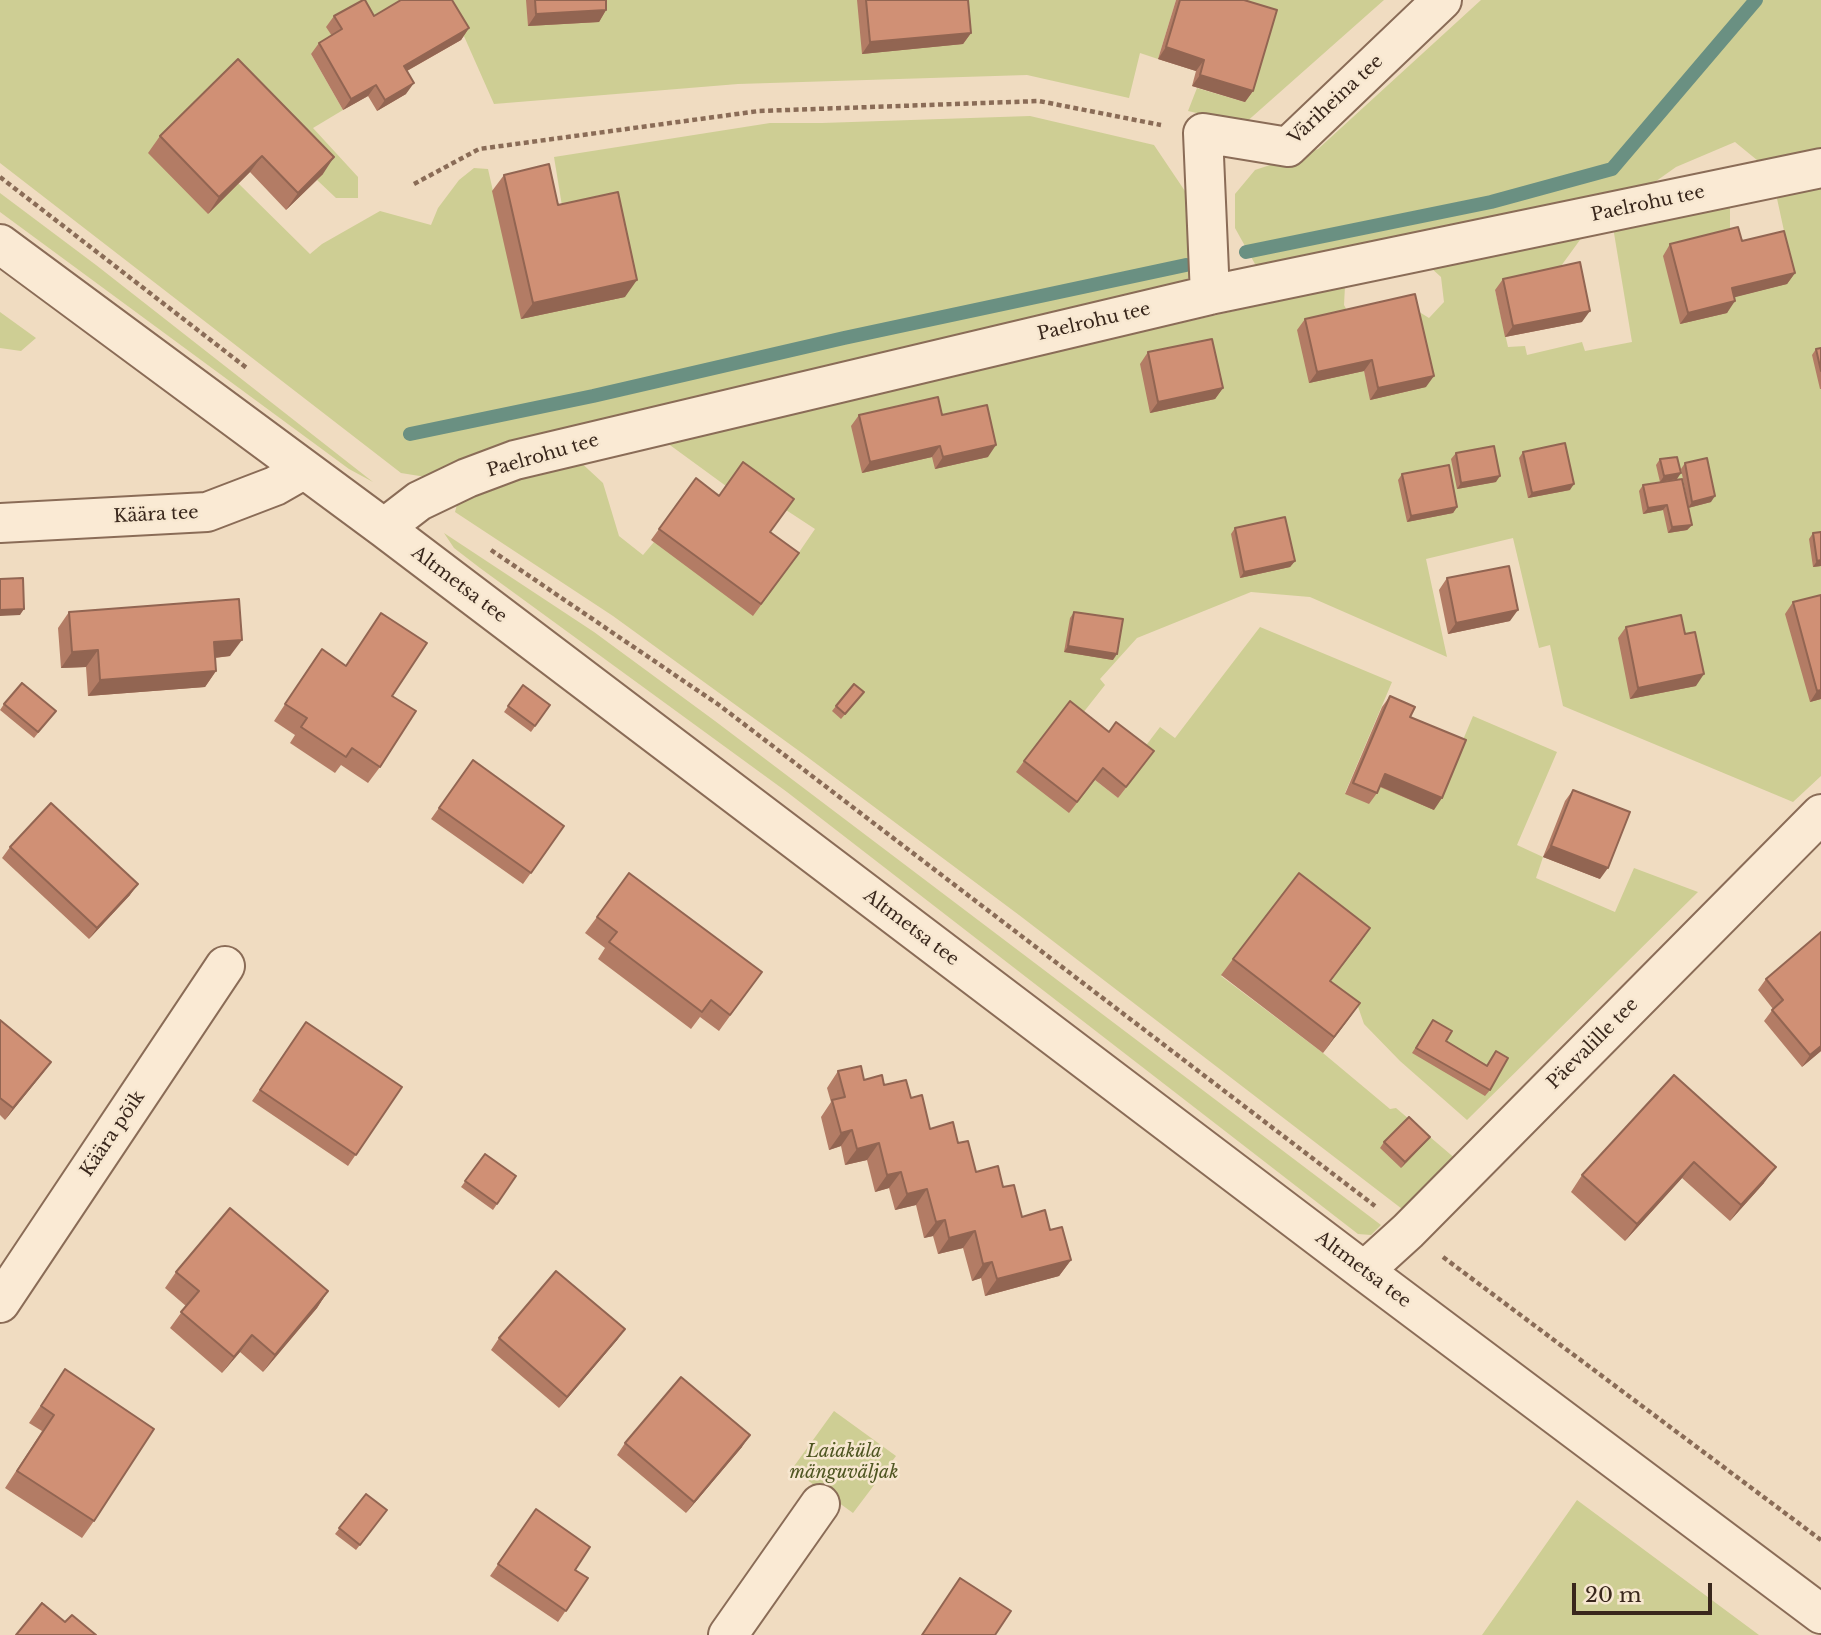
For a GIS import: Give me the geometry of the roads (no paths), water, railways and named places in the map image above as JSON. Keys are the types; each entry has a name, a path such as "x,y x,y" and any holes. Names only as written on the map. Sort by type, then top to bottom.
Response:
{"street":[{"name":"Väriheina tee","path":"1210,295 1203,133 1288,147 1442,0"},
{"name":"Paelrohu tee","path":"384,528 419,501 467,478 515,460 1210,295 1821,168"},
{"name":"Altmetsa tee","path":"0,244 384,528 1821,1614"},
{"name":"Käära tee","path":"0,523 207,512 275,486 303,470"},
{"name":"Päevalille tee","path":"1364,1271 1408,1231 1821,814"},
{"name":"Käära põik","path":"0,1303 225,966"},
{"path":"728,1635 820,1504"}],"waterway":[{"path":"1246,252 1491,202 1612,169 1756,0"},
{"path":"410,434 1186,265"}],"park label":[{"name":"Laiaküla mänguväljak","path":"844,1462"}]}
